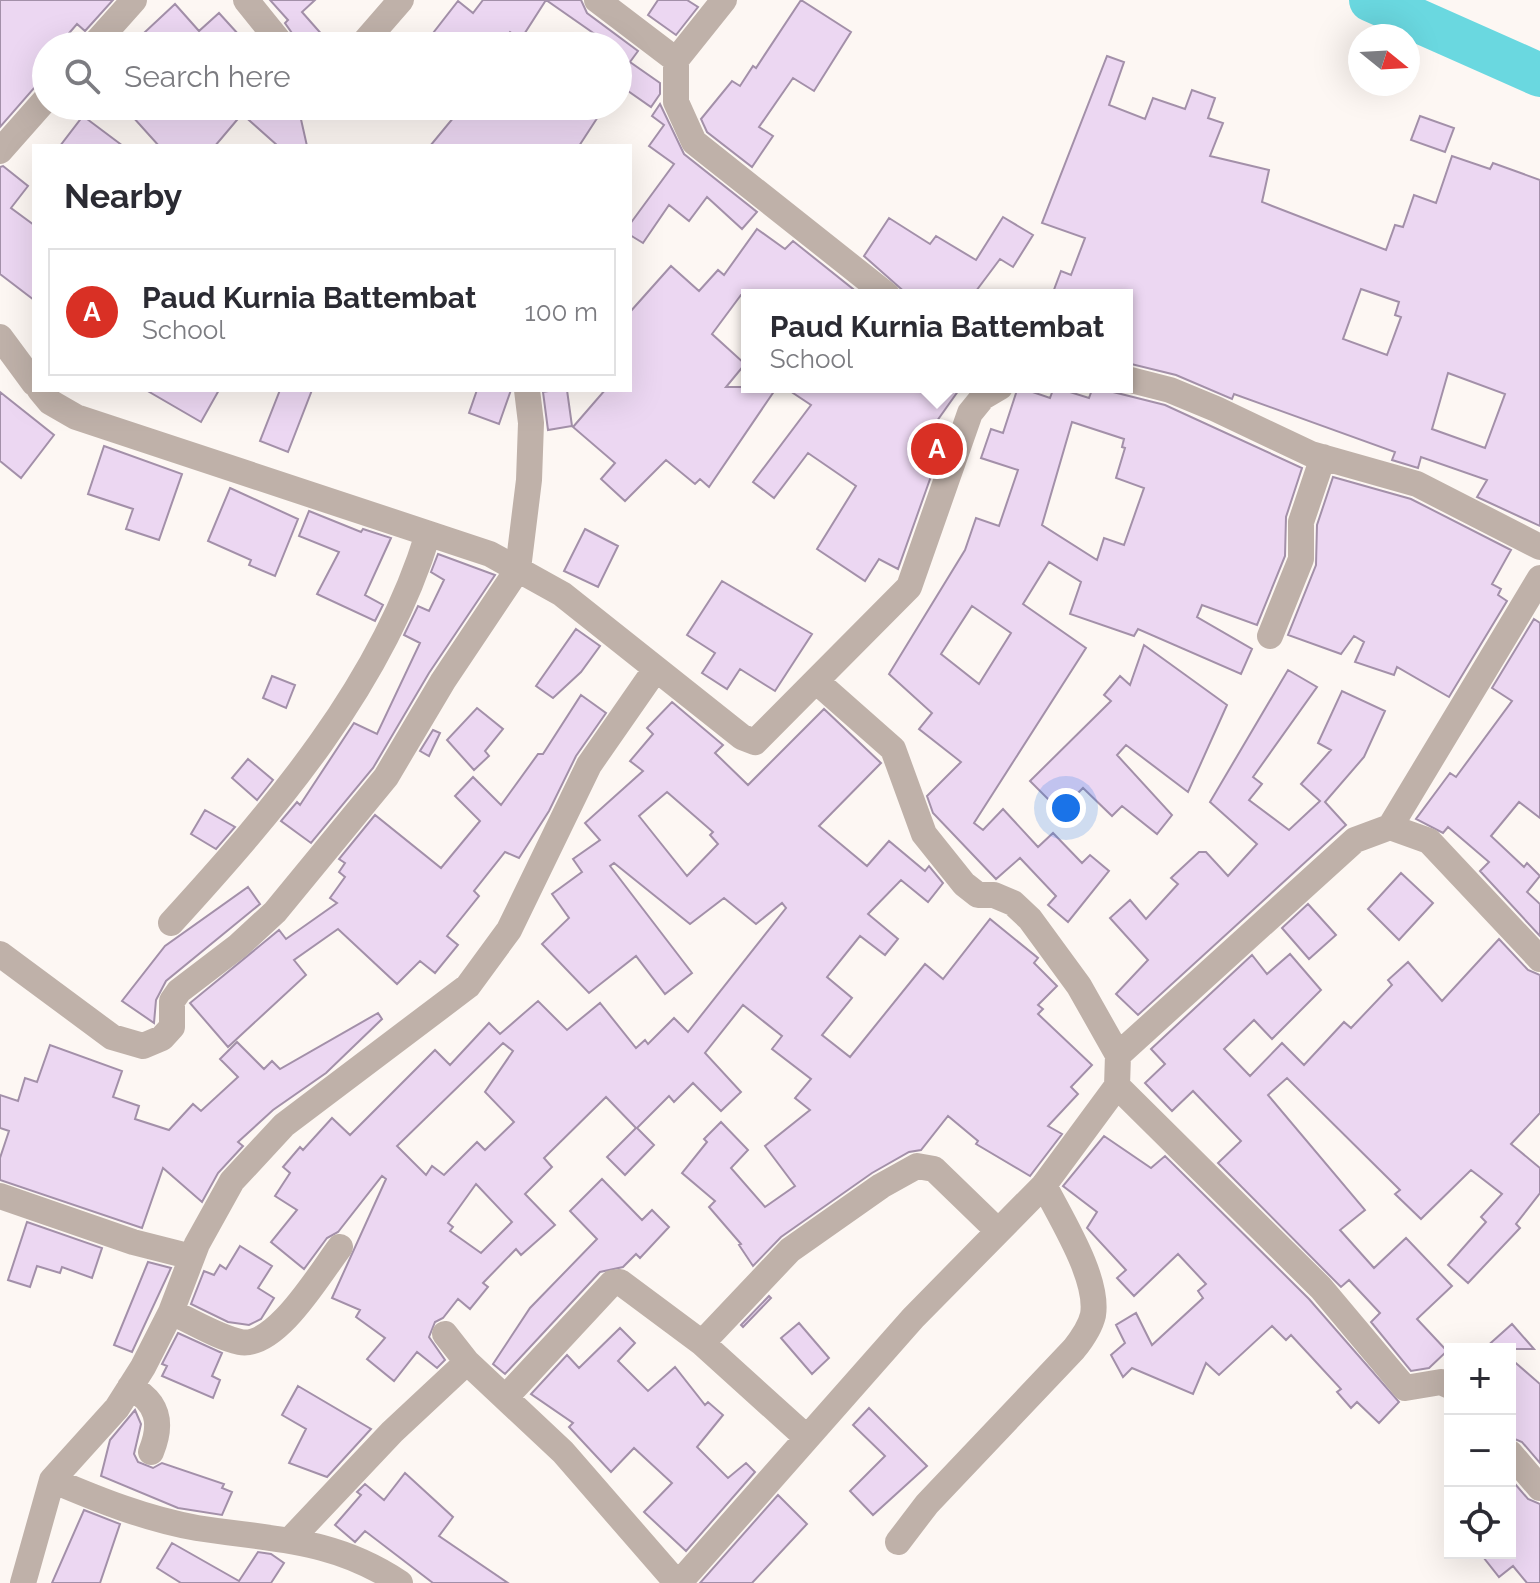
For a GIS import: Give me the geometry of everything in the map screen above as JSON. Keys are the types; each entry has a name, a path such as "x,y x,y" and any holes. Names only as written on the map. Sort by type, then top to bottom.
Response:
{"street":[{"path":"105,32 134,0"},
{"path":"246,0 272,32"},
{"path":"373,32 401,0"},
{"path":"597,0 676,60"},
{"path":"724,0 676,60 676,102 694,142 879,289"},
{"path":"0,151 32,115"},
{"path":"0,337 32,380"},
{"path":"1133,381 1181,395 1323,457 1417,484 1540,547"},
{"path":"42,392 50,402 76,417 490,554 562,594 750,742 758,741 909,587 961,434 983,393"},
{"path":"0,954 112,1037 143,1046 162,1038 172,1027 172,1001 179,991 238,946 275,912 386,777 443,681 518,569 529,480 531,423 527,392"},
{"path":"1270,636 1301,559 1301,522 1323,457"},
{"path":"171,923 258,827 315,751 402,604 428,534"},
{"path":"1118,1055 1355,840 1390,827 1540,578"},
{"path":"0,1580 21,1583 52,1480 117,1408 130,1387 171,1312 192,1257 232,1181 284,1125 468,986 509,930 589,765 655,670"},
{"path":"445,1334 467,1362 563,1452 678,1583 903,1329 1044,1185 1117,1086 1118,1055 1079,986 1030,919 1013,903 994,895 978,895 964,884 924,834 893,749 816,681"},
{"path":"1390,827 1429,841 1540,959"},
{"path":"1117,1086 1321,1288 1405,1388 1444,1383"},
{"path":"702,1343 790,1250 917,1166 934,1169 998,1231"},
{"path":"898,1542 927,1504 1074,1349 1090,1324 1093,1306 1090,1285 1044,1185"},
{"path":"0,1196 133,1242 192,1257"},
{"path":"171,1312 241,1342 257,1341 276,1330 340,1247"},
{"path":"506,1397 612,1283 620,1282 702,1343 807,1438"},
{"path":"290,1540 392,1432 467,1362"},
{"path":"130,1387 153,1405 159,1423 151,1452"},
{"path":"1516,1460 1540,1488"},
{"path":"52,1480 120,1508 195,1527 290,1540 368,1561 400,1583"}],"building":[{"path":"0,0 113,0 85,31 77,24 70,32 32,32 32,90 0,127"},
{"path":"270,0 315,0 302,12 320,32 291,32 285,23 288,20"},
{"path":"483,0 546,0 525,32 434,32 458,1 473,13"},
{"path":"546,0 581,0 587,13 612,32 592,32"},
{"path":"658,0 687,0 698,7 676,35 648,15"},
{"path":"801,0 851,32 814,91 793,78 759,127 773,136 752,167 707,132 701,119 732,81 740,86 753,66 756,68"},
{"path":"175,4 199,31 219,13 236,32 145,32"},
{"path":"1107,56 1124,62 1109,105 1145,119 1153,98 1185,109 1192,90 1215,98 1208,118 1223,123 1210,156 1269,170 1262,202 1386,250 1395,225 1403,227 1414,195 1436,203 1452,156 1490,169 1493,163 1540,180 1540,526 1477,497 1487,480 1421,457 1418,468 1392,460 1395,452 1234,394 1232,399 1176,375 1133,364 1133,289 1054,289 1061,271 1071,275 1085,238 1042,223","holes":["1361,289 1399,302 1395,315 1401,317 1387,355 1343,339","1448,373 1505,394 1485,448 1432,429"]},
{"path":"632,63 660,83 660,94 651,107 632,94"},
{"path":"660,104 684,154 757,212 742,229 707,197 689,221 669,205 643,243 632,236 632,221 674,164 649,146 664,125 652,116"},
{"path":"1420,116 1454,128 1445,152 1411,140"},
{"path":"80,120 88,120 120,144 62,144"},
{"path":"136,120 237,120 217,144 157,144"},
{"path":"249,120 301,120 307,144 276,144"},
{"path":"451,120 596,120 580,144 432,144"},
{"path":"3,166 28,186 11,208 32,224 32,298 0,274 0,167"},
{"path":"1003,217 1033,235 1013,267 1000,259 978,289 901,289 864,256 889,218 930,244 936,236 976,260"},
{"path":"757,229 785,249 793,241 853,289 741,289 741,295 712,334 741,360 741,369 726,387 741,387 741,393 773,393 709,487 700,479 695,484 666,460 625,501 601,479 615,463 573,427 603,392 632,392 632,310 671,266 699,291 718,270 724,275"},
{"path":"0,392 54,435 21,478 0,461"},
{"path":"149,392 218,392 201,422"},
{"path":"279,392 311,392 288,452 260,441"},
{"path":"476,392 510,392 499,424 469,413"},
{"path":"543,392 567,392 572,426 548,430"},
{"path":"793,393 957,393 932,428 945,437 898,569 879,559 865,581 817,549 856,486 808,453 774,498 753,482 811,405"},
{"path":"1016,393 1035,393 1050,398 1052,393 1073,393 1089,398 1091,393 1117,393 1165,405 1302,468 1286,517 1285,556 1257,625 1202,605 1197,617 1252,649 1241,674 1138,629 1134,636 1070,614 1081,582 1049,562 1023,604 1086,648 974,823 983,830 1003,809 1038,847 1053,833 1082,863 1090,855 1109,871 1068,922 1048,905 1056,896 1020,858 996,879 933,813 927,796 961,762 919,729 932,713 889,674 965,550 976,518 999,526 1018,470 981,458 991,429 1003,433","holes":["1072,422 1124,439 1122,447 1125,448 1116,478 1144,488 1124,545 1104,538 1097,560 1042,525","972,606 1011,633 979,684 941,654"]},
{"path":"104,446 182,474 159,540 126,529 133,509 88,494"},
{"path":"1333,477 1411,499 1511,550 1492,584 1501,589 1498,595 1507,601 1449,697 1397,667 1394,675 1355,662 1364,642 1354,636 1341,654 1288,635 1316,565 1317,525"},
{"path":"230,488 298,519 275,576 249,565 251,560 208,541"},
{"path":"309,511 361,532 363,529 391,538 365,595 383,605 375,621 317,594 339,552 299,536"},
{"path":"585,529 618,546 598,587 564,571"},
{"path":"438,554 495,575 429,673 373,768 311,843 281,821 297,802 300,805 354,723 377,734 420,643 404,635 418,606 429,611 444,580 431,572"},
{"path":"722,581 812,634 775,691 740,669 727,689 702,673 715,653 687,635"},
{"path":"1534,619 1540,623 1540,818 1519,802 1491,836 1524,867 1527,863 1540,876 1527,892 1540,904 1540,936 1480,871 1489,862 1448,827 1443,833 1416,819 1450,773 1456,777 1512,701 1492,688"},
{"path":"576,629 600,646 581,672 553,698 536,686"},
{"path":"1144,645 1227,705 1188,792 1126,745 1117,755 1172,815 1157,834 1122,806 1112,816 1083,788 1060,811 1030,781 1111,701 1104,695 1120,676 1130,685"},
{"path":"1288,670 1317,687 1253,777 1262,784 1249,800 1289,830 1320,801 1301,784 1331,750 1318,743 1342,691 1385,711 1364,757 1325,802 1346,825 1138,1015 1116,994 1148,960 1110,918 1130,900 1146,919 1178,884 1171,878 1199,852 1206,852 1228,876 1257,844 1210,802"},
{"path":"272,676 295,685 286,708 263,698"},
{"path":"581,695 606,713 576,756 549,811 519,858 505,852 474,891 479,896 447,936 458,945 435,973 420,961 397,984 338,929 294,960 306,975 228,1047 190,1003 279,930 286,939 337,903 330,898 345,877 339,872 345,863 339,859 375,815 441,868 480,821 455,796 473,777 501,805 538,754 543,754"},
{"path":"672,702 723,745 715,753 748,785 824,709 881,763 819,826 867,866 889,841 925,871 929,866 943,883 928,902 901,880 868,914 898,939 885,955 860,936 827,977 852,998 822,1035 850,1057 925,964 943,979 990,919 1038,958 1034,963 1057,986 1038,1005 1043,1009 1038,1014 1092,1065 1071,1087 1078,1094 1048,1126 1062,1134 1030,1176 976,1144 978,1141 948,1116 921,1150 909,1152 872,1173 781,1237 753,1266 741,1244 709,1207 715,1201 682,1173 707,1142 704,1139 721,1122 748,1150 731,1168 765,1207 795,1186 765,1146 810,1110 795,1098 811,1079 772,1049 782,1036 743,1005 705,1053 741,1092 721,1111 693,1083 674,1102 669,1096 637,1128 654,1145 625,1175 607,1157 636,1128 606,1097 544,1158 552,1167 525,1194 555,1225 521,1255 516,1249 483,1283 488,1287 470,1309 458,1299 443,1318 435,1322 429,1337 445,1360 437,1368 417,1352 394,1381 367,1359 385,1338 356,1317 360,1310 332,1298 386,1179 382,1176 304,1269 271,1242 297,1210 275,1196 290,1173 283,1167 332,1118 350,1135 435,1050 450,1065 489,1023 500,1034 538,1001 567,1030 600,1003 636,1048 645,1040 648,1044 674,1018 688,1032 786,908 782,903 756,924 724,898 690,924 614,863 610,866 692,973 665,994 636,956 589,993 542,944 569,918 552,894 582,872 573,859 600,840 585,823 643,771 630,761 653,734 647,728","holes":["667,792 713,832 710,835 718,844 687,876 639,816","503,1043 513,1051 485,1092 514,1122 485,1150 477,1142 444,1175 432,1166 426,1175 397,1146","476,1184 512,1222 481,1253 450,1231 453,1227 448,1223"]},
{"path":"477,708 503,729 485,751 489,756 474,770 447,740"},
{"path":"433,730 440,733 429,756 420,751"},
{"path":"248,759 273,780 257,800 232,778"},
{"path":"205,810 235,827 216,849 191,834"},
{"path":"1401,873 1433,903 1399,940 1368,909"},
{"path":"248,887 260,904 166,981 156,1000 154,1023 122,1001 165,946"},
{"path":"1308,904 1336,935 1309,959 1282,928"},
{"path":"1499,939 1528,970 1540,975 1540,1113 1511,1144 1540,1168 1540,1193 1516,1224 1520,1228 1468,1283 1448,1265 1486,1222 1481,1217 1502,1194 1471,1170 1421,1219 1395,1194 1400,1190 1287,1078 1268,1095 1365,1210 1340,1230 1374,1268 1406,1238 1452,1286 1417,1319 1444,1348 1444,1354 1429,1368 1411,1371 1371,1322 1380,1313 1349,1280 1341,1287 1218,1163 1241,1141 1193,1091 1172,1111 1145,1083 1165,1064 1151,1049 1252,955 1267,974 1290,954 1321,990 1272,1039 1254,1020 1224,1049 1250,1076 1282,1043 1304,1065 1344,1022 1351,1028 1392,985 1388,980 1408,962 1442,1001"},
{"path":"378,1013 382,1019 326,1073 273,1110 238,1142 243,1146 218,1173 202,1202 163,1168 142,1228 0,1180 0,1158 9,1131 0,1128 0,1095 18,1101 25,1078 37,1082 50,1045 122,1071 113,1097 139,1106 135,1119 169,1130 193,1104 201,1111 238,1077 220,1059 237,1042 264,1069 272,1061 280,1069"},
{"path":"1104,1136 1151,1168 1165,1156 1309,1299 1399,1402 1379,1423 1357,1402 1351,1408 1337,1392 1341,1389 1291,1335 1286,1340 1272,1326 1219,1375 1206,1363 1193,1394 1132,1368 1123,1377 1111,1355 1125,1343 1116,1325 1136,1313 1152,1345 1203,1298 1198,1291 1206,1284 1178,1254 1134,1296 1117,1278 1126,1270 1087,1228 1097,1212 1063,1186"},
{"path":"602,1179 642,1220 652,1210 669,1227 640,1258 636,1254 623,1267 600,1272 505,1374 493,1364 530,1308 597,1239 570,1211"},
{"path":"27,1222 102,1248 92,1278 62,1267 60,1273 37,1266 30,1287 8,1280"},
{"path":"240,1246 272,1266 258,1288 274,1298 261,1319 249,1325 228,1322 191,1304 204,1271 214,1275 220,1265 226,1269"},
{"path":"148,1262 171,1268 132,1352 114,1345"},
{"path":"769,1296 771,1298 743,1327 741,1325"},
{"path":"799,1323 829,1358 812,1374 781,1338"},
{"path":"1512,1324 1534,1349 1516,1349 1516,1343 1491,1343"},
{"path":"620,1328 635,1343 618,1361 648,1391 675,1367 705,1405 708,1402 723,1415 697,1447 728,1478 746,1463 755,1472 686,1551 644,1512 672,1483 634,1448 611,1472 569,1427 573,1423 531,1394 567,1355 579,1368"},
{"path":"178,1333 222,1353 212,1376 220,1380 213,1398 162,1376 167,1366 162,1364"},
{"path":"1516,1363 1540,1384 1540,1463 1522,1442 1516,1440"},
{"path":"298,1386 371,1429 327,1477 289,1463 306,1429 282,1415"},
{"path":"869,1408 927,1466 873,1515 850,1491 885,1456 853,1425"},
{"path":"135,1410 141,1424 134,1454 138,1462 153,1468 162,1463 224,1484 222,1488 232,1492 222,1515 178,1508 101,1476 110,1440"},
{"path":"405,1473 453,1517 439,1536 508,1583 433,1583 365,1531 355,1542 335,1525 361,1495 357,1492 365,1484 384,1500"},
{"path":"1516,1485 1528,1499 1540,1504 1540,1583 1527,1583 1513,1566 1499,1577 1485,1559 1516,1559"},
{"path":"778,1495 807,1524 752,1583 700,1583"},
{"path":"84,1510 120,1524 100,1583 52,1583"},
{"path":"172,1543 239,1581 258,1552 271,1554 284,1563 271,1583 181,1583 157,1568"}],"waterway":[{"path":"1371,0 1540,75"}],"place":[{"name":"Paud Kurnia Battembat","path":"937,449"}]}
